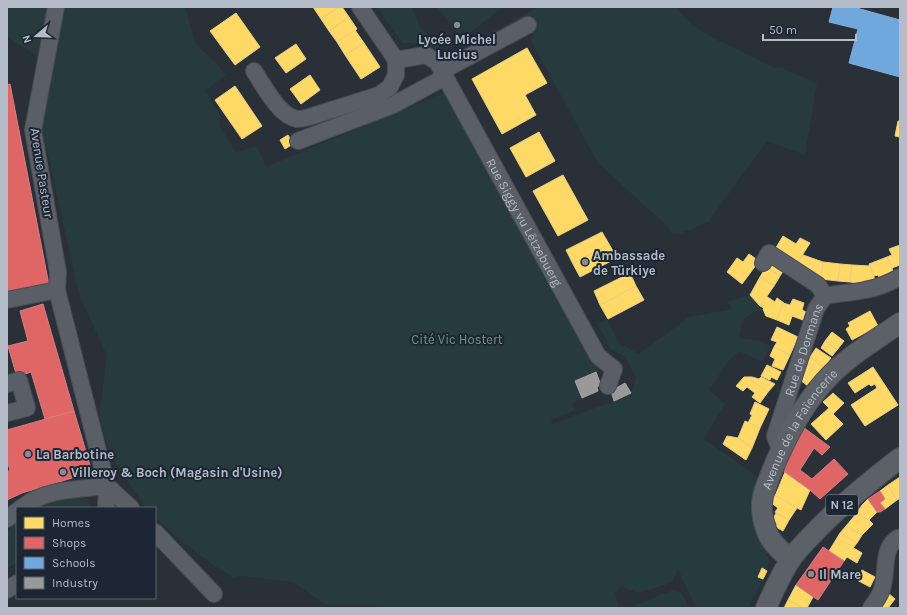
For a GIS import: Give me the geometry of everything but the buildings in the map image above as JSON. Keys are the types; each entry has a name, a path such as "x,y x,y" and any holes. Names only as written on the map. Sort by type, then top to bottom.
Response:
{"main road":[{"name":"Avenue de la Faïencerie","path":"791,558 777,548 772,541 765,527 762,513 762,497 780,450 807,404 824,382 845,362 900,323"},
{"name":"N 12","path":"766,608 791,558 824,522 847,500 865,484 900,458"}],"street":[{"name":"Avenue Pasteur","path":"56,7 33,130 58,272 57,290 107,486 106,507"},
{"path":"254,71 279,107 287,115 298,119 309,117 379,95 390,87 396,75 396,60 360,7"},
{"path":"298,140 392,105 528,25"},
{"name":"Rue Siggy vu Lëtzebuerg","path":"396,60 426,55 437,62 598,356 614,369 608,386"},
{"name":"Rue de Dormans","path":"763,262 769,253 818,286 825,296"},
{"name":"Rue de Dormans","path":"780,450 775,436 816,309 825,296 836,293 866,290 880,286 900,277"},
{"path":"7,300 57,290"},
{"path":"7,384 19,380 27,408 7,414"},
{"path":"22,507 31,501 47,495 107,486 130,507"},
{"path":"7,519 16,512"},
{"path":"156,533 214,594"},
{"path":"871,608 882,589 888,548 893,541 898,538 900,540"},
{"path":"7,590 16,584"}],"green space":[{"name":"Cité Vic Hostert","path":"7,7 185,7 196,44 226,75 205,90 220,114 219,125 236,152 257,146 266,167 447,91 600,370 574,381 581,399 572,403 575,410 551,420 552,424 614,401 631,393 636,378 625,357 611,349 597,323 607,319 619,343 639,354 689,317 732,309 727,302 750,295 763,310 767,320 761,311 752,313 741,323 742,325 739,338 761,341 770,346 762,362 739,351 728,362 709,390 725,404 704,439 752,473 758,479 761,539 768,556 769,565 767,571 762,569 758,576 763,579 748,608 696,608 678,569 672,582 643,592 635,592 622,586 615,593 619,608 391,608 370,605 326,605 293,582 240,576 234,578 203,558 156,518 156,507 145,507 109,453 99,416 107,356 79,294 42,129 46,61 7,37"},
{"path":"377,7 412,7 421,29 441,45 431,52 418,43 402,43"},
{"path":"437,7 503,7 462,39"},
{"path":"539,7 675,7 692,25 709,36 775,68 781,67 817,84 805,155 767,141 708,222 677,235 672,234 668,227 598,163 530,39 534,36 528,26 459,63 448,56"},
{"path":"80,497 88,499 90,507 38,507 43,504"},
{"path":"16,523 16,563 7,569 7,543 9,542 7,539 7,531"},
{"path":"676,590 681,594 689,608 631,607"}],"place":[{"name":"Lycée Michel Lucius","path":"457,25"},
{"name":"Ambassade de Türkiye","path":"585,262"},
{"name":"La Barbotine","path":"28,454"},
{"name":"Villeroy & Boch (Magasin d'Usine)","path":"63,472"},
{"name":"Il Mare","path":"811,574"}]}
